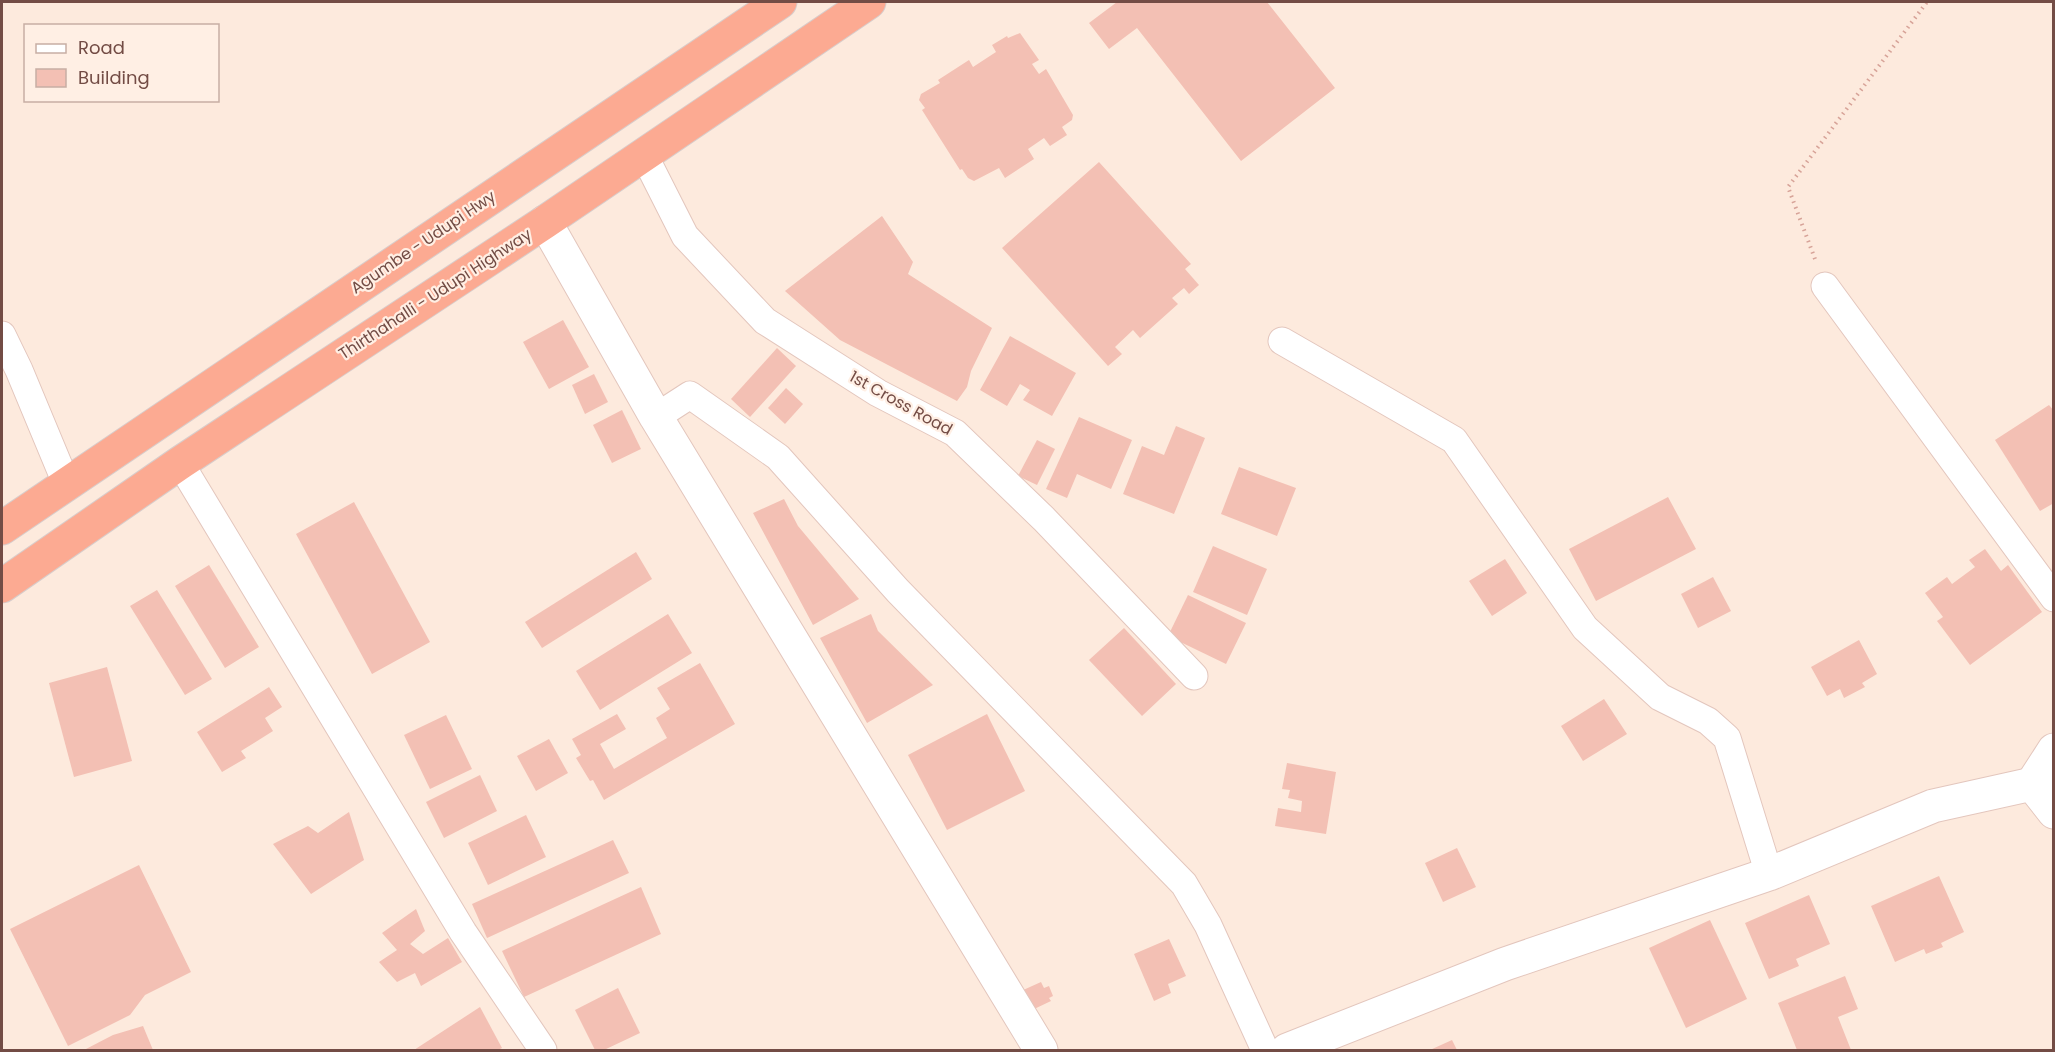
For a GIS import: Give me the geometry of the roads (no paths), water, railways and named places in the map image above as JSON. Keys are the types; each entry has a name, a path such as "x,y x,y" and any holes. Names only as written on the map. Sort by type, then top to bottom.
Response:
{"highway":[{"name":"Agumbe - Udupi Hwy","path":"2,528 780,2"},
{"name":"Thirthahalli - Udupi Highway","path":"2,586 180,463 545,222 869,2"}],"street":[{"name":"1st Cross Road","path":"644,155 685,236 765,321 878,393 955,433 1044,519 1194,676"},
{"path":"545,222 656,417 1041,1050"},
{"path":"1825,286 2054,598"},
{"path":"2,335 66,483"},
{"path":"1282,341 1454,440 1585,628 1660,697 1708,721 1727,738 1769,874"},
{"path":"656,417 690,395 778,457 898,591 1184,884 1208,925 1265,1050"},
{"path":"180,463 463,932 543,1050"},
{"path":"1287,1050 1505,964 1769,874 1933,806 2032,784 2054,750"},
{"path":"2032,784 2054,812"}]}
